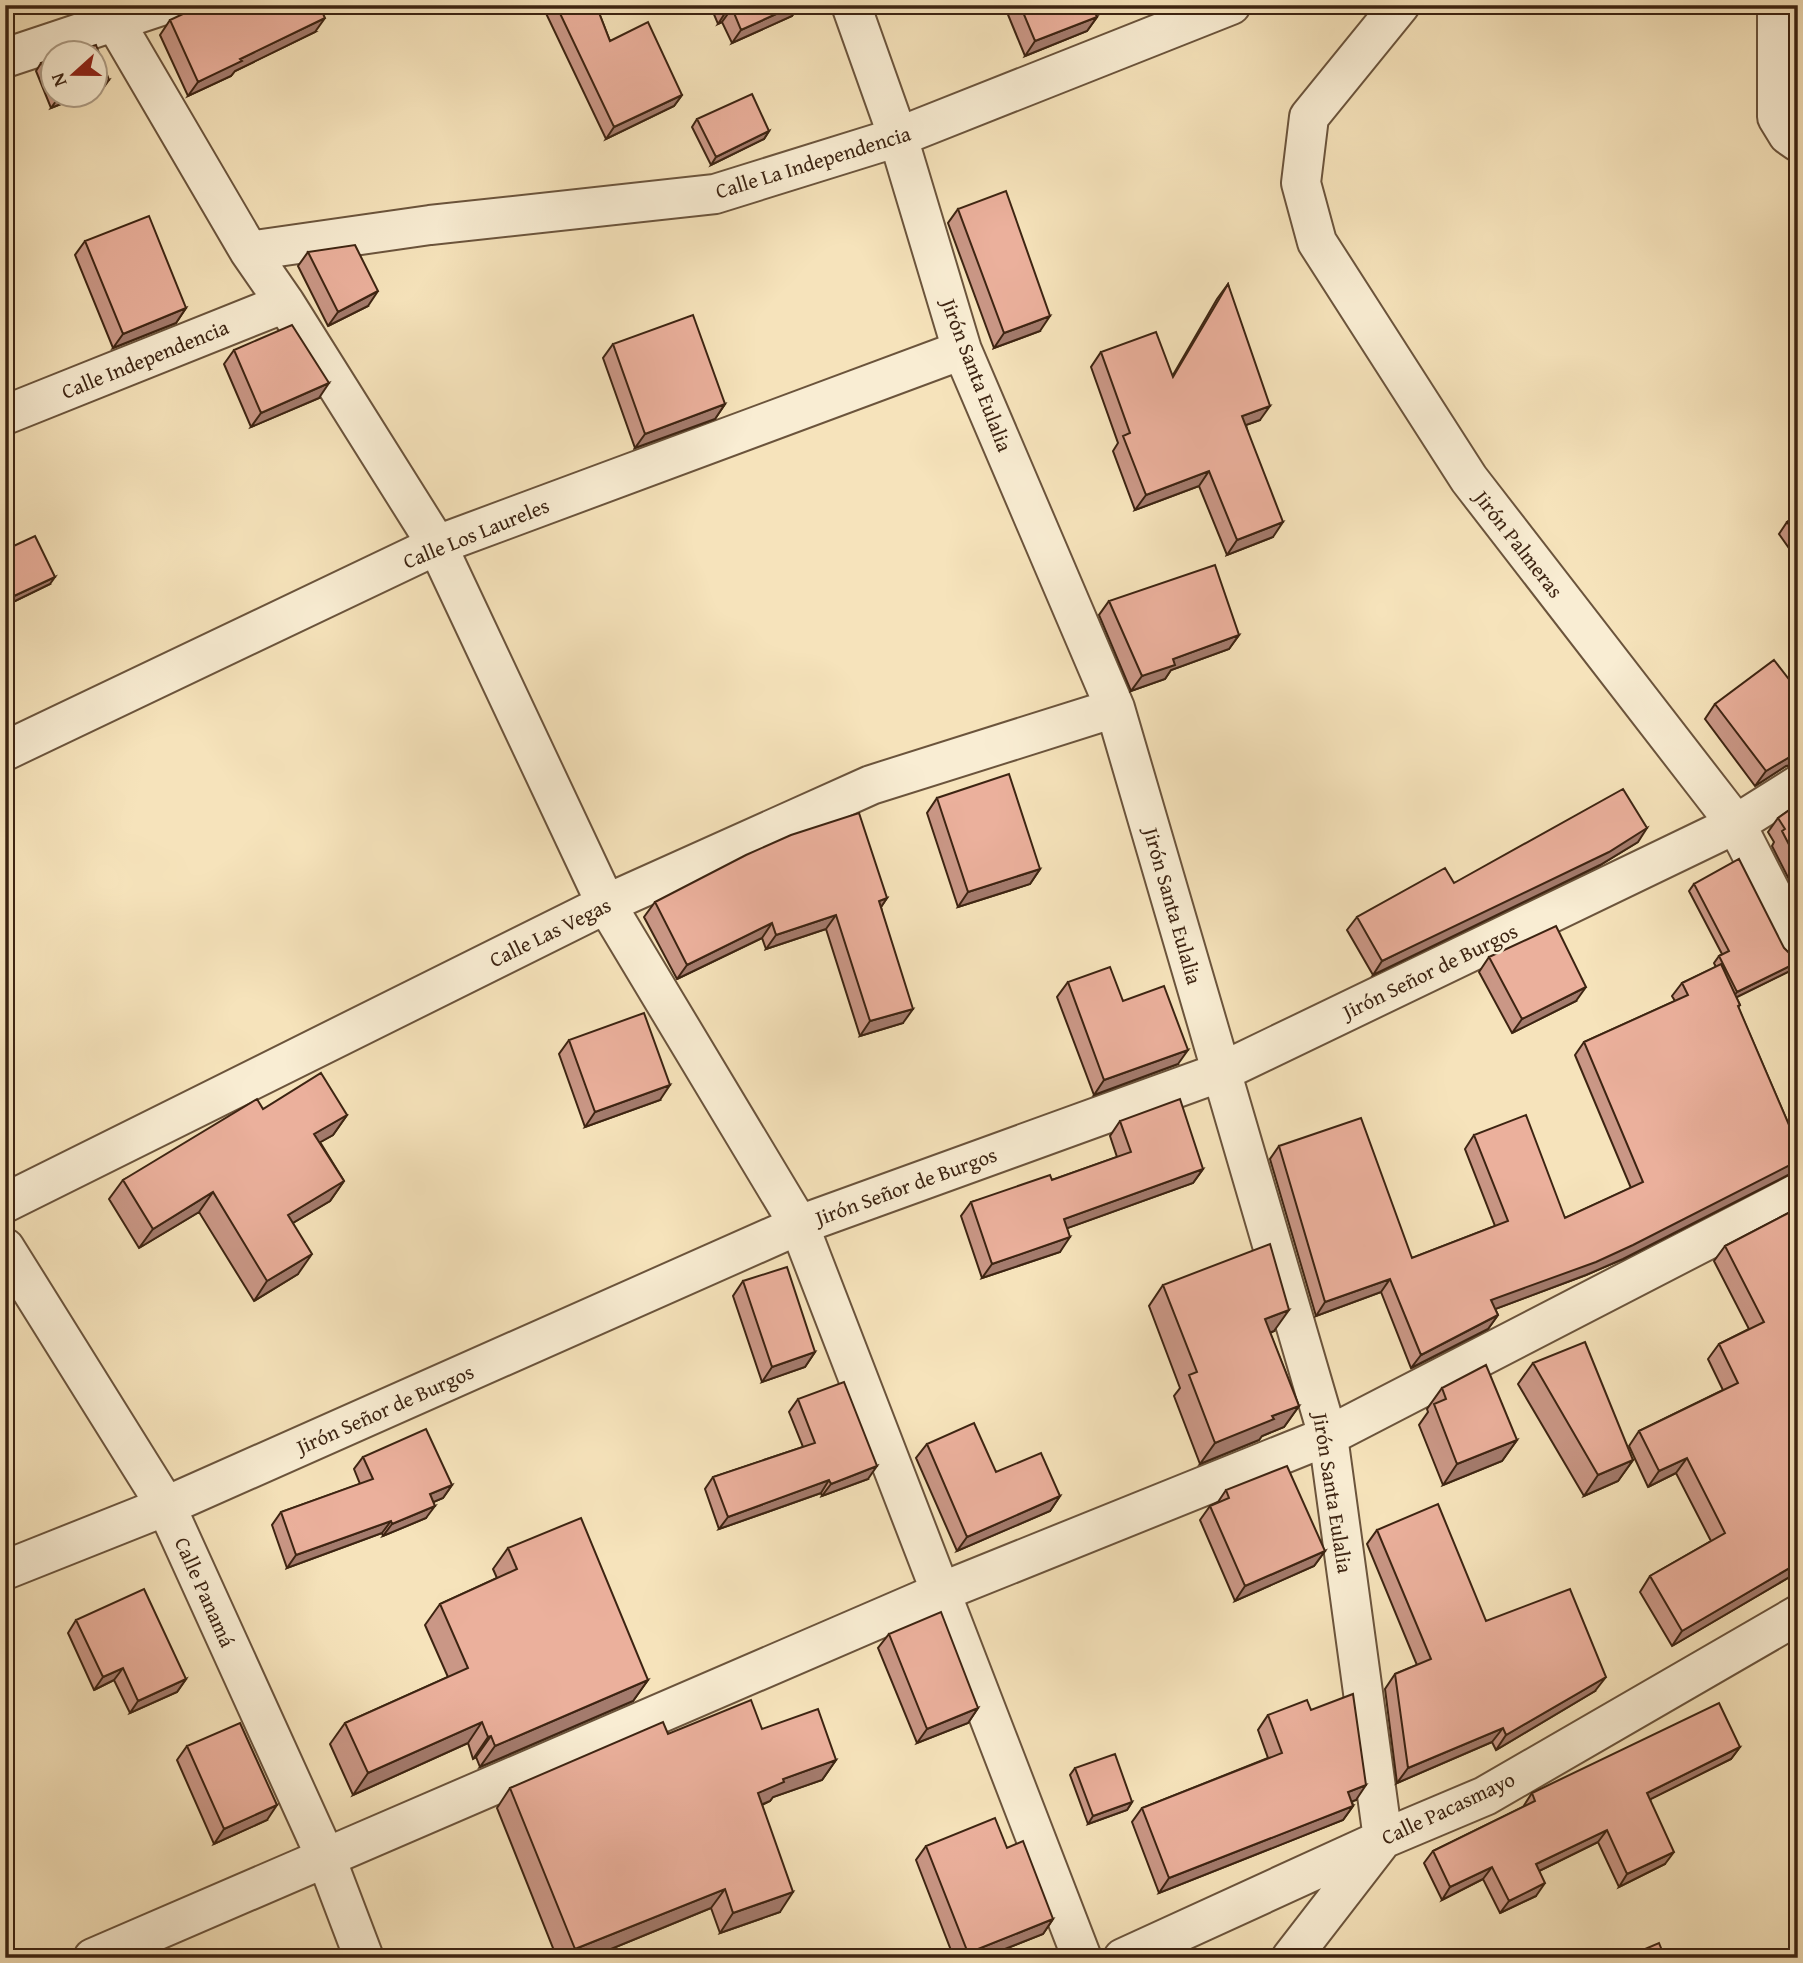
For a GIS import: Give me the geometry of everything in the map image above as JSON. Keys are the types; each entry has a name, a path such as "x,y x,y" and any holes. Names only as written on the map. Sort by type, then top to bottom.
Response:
{"street":[{"path":"5,58 116,14 164,5"},
{"name":"Jirón Santa Eulalia","path":"851,5 898,137 962,350 1115,708 1328,1436 1382,1839"},
{"name":"Calle La Independencia","path":"249,251 430,225 715,194 898,137 1231,5"},
{"name":"Jirón Palmeras","path":"1400,5 1309,117 1301,183 1317,242 1469,479 1737,824 1798,946"},
{"path":"1777,5 1777,117 1788,135 1798,142"},
{"path":"116,14 249,251 285,303 437,545 606,904 799,1226 1082,1958"},
{"name":"Calle Independencia","path":"5,415 285,303"},
{"name":"Calle Los Laureles","path":"5,751 437,545 962,350"},
{"name":"Calle Las Vegas","path":"5,1203 606,904 871,785 1115,708"},
{"name":"Jirón Señor de Burgos","path":"5,1570 166,1506 799,1226 1221,1072 1737,824 1798,785"},
{"path":"93,1958 941,1592 1328,1436 1798,1193"},
{"name":"Calle Panamá","path":"5,1248 166,1506 326,1858 364,1958"},
{"name":"Calle Pacasmayo","path":"1124,1958 1382,1839 1485,1796 1798,1615"},
{"path":"1291,1958 1382,1839"}],"building":[{"path":"202,5 319,5 325,18 198,82 170,20"},
{"path":"556,5 596,5 610,41 648,22 682,95 614,127"},
{"path":"725,5 796,5 741,30 732,8 727,10"},
{"path":"1020,5 1092,5 1097,17 1035,41"},
{"path":"752,94 769,131 716,157 697,119"},
{"path":"1006,191 1050,316 1004,333 958,209"},
{"path":"149,216 186,308 123,334 85,241"},
{"path":"355,245 378,291 338,312 308,252"},
{"path":"1228,284 1270,406 1242,416 1283,522 1237,540 1209,471 1146,495 1123,436 1130,433 1101,352 1156,332 1173,377"},
{"path":"693,315 725,404 645,434 613,344"},
{"path":"292,325 329,383 261,413 234,350"},
{"path":"1798,515 1798,537 1787,522"},
{"path":"35,536 55,577 14,596 5,578 5,550"},
{"path":"1215,565 1239,635 1173,659 1175,665 1142,676 1109,601"},
{"path":"1774,660 1798,691 1798,752 1766,771 1715,704"},
{"path":"1009,774 1040,869 968,892 937,798"},
{"path":"1623,789 1647,828 1609,852 1382,961 1357,917 1445,868 1454,883"},
{"path":"1798,804 1798,862 1778,818"},
{"path":"859,813 887,898 879,901 913,1009 870,1021 836,915 776,935 772,923 687,965 655,902 791,835"},
{"path":"1739,859 1784,948 1798,958 1798,962 1737,992 1719,956 1729,951 1694,884"},
{"path":"1556,926 1586,987 1522,1019 1489,957"},
{"path":"1721,964 1798,1146 1798,1161 1596,1262 1491,1300 1498,1315 1421,1355 1390,1279 1325,1302 1279,1146 1361,1118 1412,1258 1508,1221 1474,1135 1526,1115 1565,1218 1643,1182 1584,1042 1688,995 1682,983"},
{"path":"1110,967 1123,1001 1164,986 1188,1050 1104,1080 1068,982"},
{"path":"644,1013 670,1085 595,1112 569,1040"},
{"path":"321,1073 347,1115 314,1134 344,1181 288,1215 312,1254 267,1281 213,1192 153,1229 123,1180 257,1099 263,1109"},
{"path":"1180,1099 1203,1169 1064,1219 1070,1237 992,1264 971,1202 1050,1175 1052,1180 1131,1152 1120,1121"},
{"path":"1798,1208 1798,1286 1792,1289 1798,1301 1798,1563 1682,1631 1650,1576 1725,1533 1687,1458 1659,1471 1639,1431 1738,1383 1719,1344 1764,1322 1725,1246"},
{"path":"1270,1244 1289,1310 1265,1319 1299,1406 1215,1443 1189,1375 1197,1372 1163,1285"},
{"path":"787,1267 815,1352 772,1367 743,1281"},
{"path":"1585,1342 1633,1460 1598,1475 1533,1363"},
{"path":"1486,1365 1517,1440 1457,1464 1434,1404 1446,1399 1442,1388"},
{"path":"844,1382 877,1466 831,1484 829,1480 728,1517 713,1477 815,1443 798,1399"},
{"path":"974,1423 996,1472 1041,1453 1060,1496 967,1537 927,1444"},
{"path":"426,1429 452,1485 430,1494 435,1506 392,1524 391,1521 296,1555 281,1512 373,1479 363,1457"},
{"path":"1287,1466 1325,1551 1245,1586 1210,1506 1229,1498 1226,1490"},
{"path":"1438,1504 1486,1621 1570,1589 1606,1677 1506,1735 1503,1728 1408,1768 1395,1674 1431,1659 1377,1530"},
{"path":"581,1518 648,1680 495,1746 482,1722 368,1773 345,1723 468,1668 440,1604 517,1569 508,1548"},
{"path":"144,1589 186,1679 138,1701 123,1668 103,1677 76,1620"},
{"path":"941,1612 978,1708 927,1729 889,1634"},
{"path":"1353,1694 1366,1785 1348,1792 1353,1806 1169,1878 1142,1808 1282,1753 1268,1715 1307,1700 1311,1710"},
{"path":"751,1700 762,1729 818,1709 836,1760 783,1779 784,1782 758,1793 793,1892 733,1913 725,1889 575,1949 510,1788 663,1722 668,1734"},
{"path":"1719,1703 1740,1747 1647,1793 1674,1852 1627,1874 1607,1830 1536,1864 1545,1883 1509,1901 1492,1867 1450,1887 1433,1851 1535,1801 1532,1793"},
{"path":"240,1723 277,1805 224,1829 187,1746"},
{"path":"1115,1754 1132,1802 1093,1816 1075,1768"},
{"path":"995,1818 1007,1848 1023,1841 1053,1919 968,1953 926,1846"},
{"path":"1659,1943 1665,1958 1624,1958"}]}
